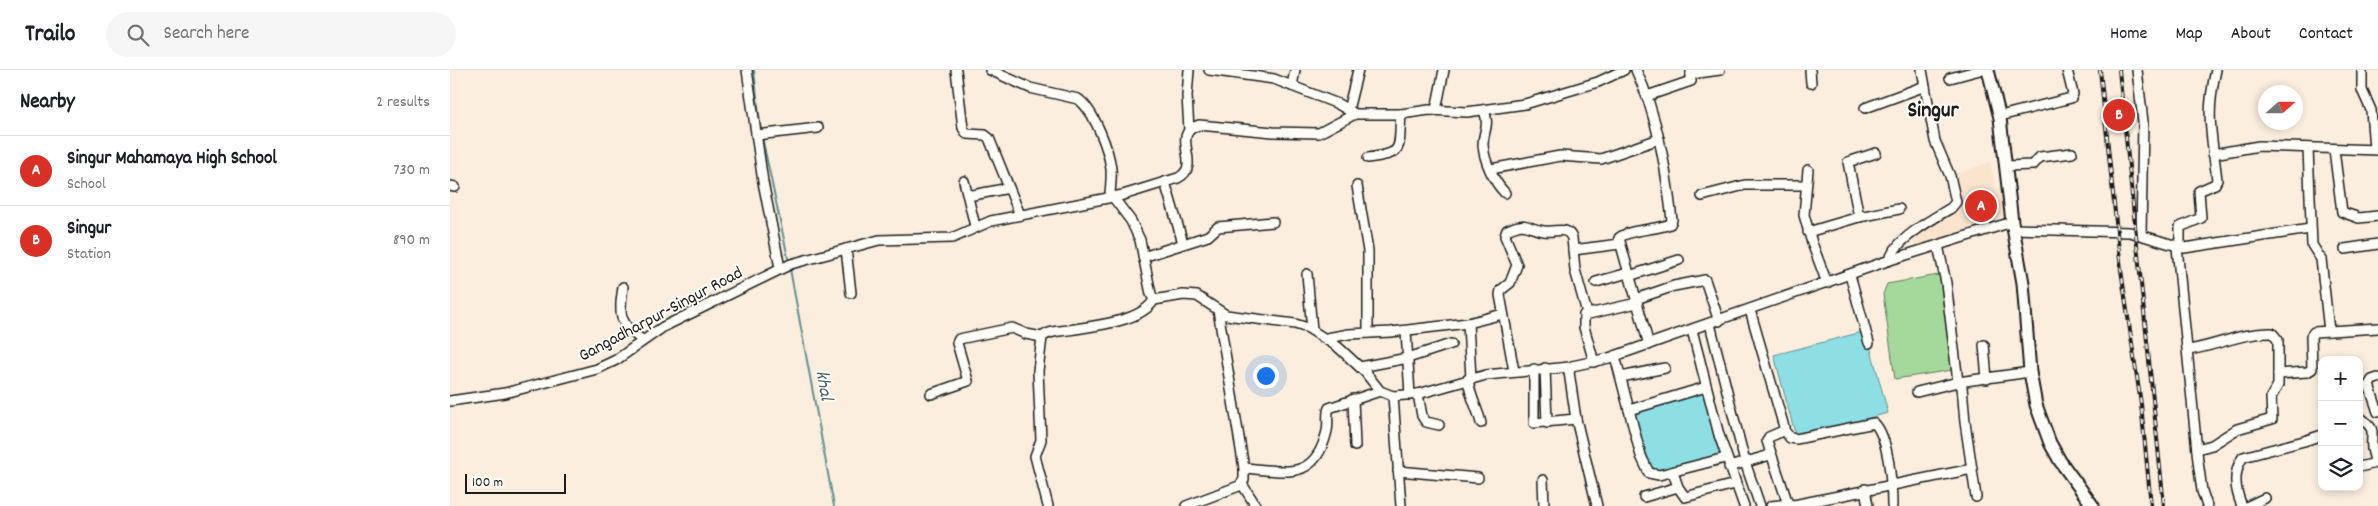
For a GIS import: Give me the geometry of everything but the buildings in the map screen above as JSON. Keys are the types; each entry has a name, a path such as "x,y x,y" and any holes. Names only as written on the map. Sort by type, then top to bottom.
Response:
{"main road":[{"path":"1988,70 2000,116 2013,225 2023,288 2030,372 2036,405 2050,443 2068,473 2093,506"}],"street":[{"path":"747,70 763,182 780,268"},
{"path":"956,70 963,128 967,134 984,135 989,138 1020,215"},
{"path":"990,70 1030,88 1078,99 1084,103 1093,118 1108,154 1112,197 1136,231 1154,300"},
{"path":"1189,70 1187,96 1189,130 1199,125 1312,134 1330,129 1351,112 1358,70"},
{"path":"1209,70 1252,73 1274,79 1351,112 1401,114 1436,110 1457,112 1484,110 1546,99 1598,82 1624,70"},
{"path":"1292,86 1295,70"},
{"path":"1436,110 1444,70"},
{"path":"1636,70 1647,96 1667,170 1672,221 1658,229 1622,235 1619,238 1649,345"},
{"path":"1647,96 1691,82 1691,72 1720,70"},
{"path":"1810,70 1811,83"},
{"path":"1890,260 1893,251 1901,242 1951,208 1956,202 1950,176 1935,141 1922,70"},
{"path":"1950,78 1980,70"},
{"path":"2000,116 2071,98 2073,94 2067,70"},
{"path":"2137,70 2143,122 2141,235"},
{"path":"2207,506 2202,491 2197,449 2178,247 2180,227 2201,218 2200,191 2216,182 2209,113 2216,70"},
{"path":"2213,154 2251,147 2376,150 2374,107 2363,92 2362,70"},
{"path":"1865,108 1925,86"},
{"path":"1484,110 1488,125 1483,147 1491,169 1505,193"},
{"path":"1368,158 1390,155 1396,152 1399,145 1401,114"},
{"path":"756,135 818,128"},
{"name":"Gangadharpur-Singur Road","path":"450,401 490,396 586,373 616,360 642,340 780,268 885,239 952,238 975,226 992,220 1112,197 1166,182 1187,172 1189,166 1185,140 1189,130"},
{"path":"1491,169 1539,162 1558,156 1600,159 1659,140"},
{"path":"2308,149 2312,248 2321,259 2329,331"},
{"path":"2334,150 2341,209 2351,217 2378,216"},
{"path":"1859,217 1848,162 1876,153"},
{"path":"2006,166 2033,165 2040,157 2072,153"},
{"path":"1808,170 1804,210 1808,232 1827,283"},
{"path":"964,181 975,226"},
{"path":"1166,182 1183,243"},
{"path":"1702,196 1745,185 1806,185"},
{"path":"1357,186 1368,240 1368,333"},
{"path":"968,196 1009,188"},
{"path":"1808,232 1859,217 1899,209"},
{"path":"1143,257 1208,236 1218,227 1273,222"},
{"path":"1514,371 1500,291 1510,283 1517,265 1505,236 1507,230 1523,224 1544,231 1563,230 1572,238 1574,270 1587,313"},
{"path":"931,394 968,381 957,343 959,340 1012,328 1026,334 1042,337 1050,333 1100,324 1138,314 1148,310 1154,300 1183,295 1197,296 1226,314 1295,324 1312,330 1326,338 1360,367 1380,391 1394,396 1414,394 1469,379 1514,371 1570,367 1594,362 1649,345 1890,260 2013,225 2112,231 2141,235 2178,247 2310,229"},
{"path":"1573,250 1620,244"},
{"path":"2345,249 2378,244"},
{"path":"1938,245 1946,283 1958,382 1962,387 1964,422 1976,497"},
{"path":"846,249 851,293"},
{"path":"1596,282 1629,275 1679,260"},
{"path":"1307,274 1312,330"},
{"path":"1850,275 1869,343"},
{"path":"1594,362 1583,321 1584,315 1637,301 1674,286 1705,280 1745,462 1760,506"},
{"path":"623,287 620,308 622,320 630,331 642,340"},
{"path":"1218,310 1244,468 1242,484 1256,506"},
{"path":"1750,310 1784,430 1790,438 1796,439 1874,423 1882,439 1892,484 1892,506"},
{"path":"1326,338 1468,323 1503,314"},
{"path":"1468,323 1470,396 1477,407 1481,423"},
{"path":"2278,374 2311,370 2313,361 2311,334 2314,332 2378,328"},
{"path":"1692,330 1727,462 1743,506"},
{"path":"1406,331 1414,394 1424,420 1428,424 1439,425"},
{"path":"2188,350 2231,341 2253,333 2272,333 2278,340 2278,387 2271,397 2272,418 2237,429 2212,445 2197,449"},
{"path":"1042,337 1038,371 1041,440 1035,456 1048,506"},
{"path":"1360,367 1408,358 1451,344"},
{"path":"1984,345 1987,379"},
{"path":"1615,356 1641,456 1648,471 1652,474 1658,475 1727,462 1745,462 1770,455"},
{"path":"1570,367 1576,419 1597,506"},
{"path":"1544,368 1547,423"},
{"path":"1621,377 1665,368"},
{"path":"1534,369 1534,422 1537,424 1576,419"},
{"path":"1917,392 1958,382 2030,372"},
{"path":"2363,417 2378,412 2369,385 2372,380 2378,378"},
{"path":"1629,410 1706,386"},
{"path":"1244,468 1296,471 1308,467 1316,459 1326,434 1328,409 1335,404 1380,391"},
{"path":"1394,396 1401,506"},
{"path":"1353,399 1355,446"},
{"path":"2363,420 2372,427 2374,436 2372,448 2375,461 2372,464 2363,466"},
{"path":"1784,430 1768,438 1770,455 1788,504"},
{"path":"2242,506 2235,486 2237,469 2243,457 2318,439"},
{"path":"1770,506 1794,505 1972,468"},
{"path":"1398,471 1478,478"},
{"path":"1673,472 1678,487 1683,495 1687,497 1735,484"},
{"path":"1543,480 1544,506"},
{"path":"1186,506 1242,484"},
{"path":"1644,497 1678,487"},
{"path":"1865,489 1868,506"},
{"path":"2248,506 2265,498"}],"shaded area":[{"path":"1990,162 1996,189 2000,188 2007,217 1915,246 1912,236 1956,207 1952,176"}],"green space":[{"path":"1944,274 1959,369 1895,379 1883,294 1887,284"}],"water":[{"path":"1866,331 1888,413 1796,437 1774,355"},
{"path":"1702,389 1723,455 1654,477 1633,411"}],"waterway":[{"name":"khal","path":"754,70 761,132"},
{"name":"khal","path":"762,137 788,258"},
{"name":"khal","path":"790,269 834,506"}],"railway":[{"path":"2100,70 2121,270 2141,404 2151,506"},
{"path":"2119,70 2164,506"}],"place":[{"name":"Singur","path":"2119,115"},
{"name":"Singur Mahamaya High School","path":"1981,206"}],"district":[{"name":"Singur","path":"1933,108"}]}
